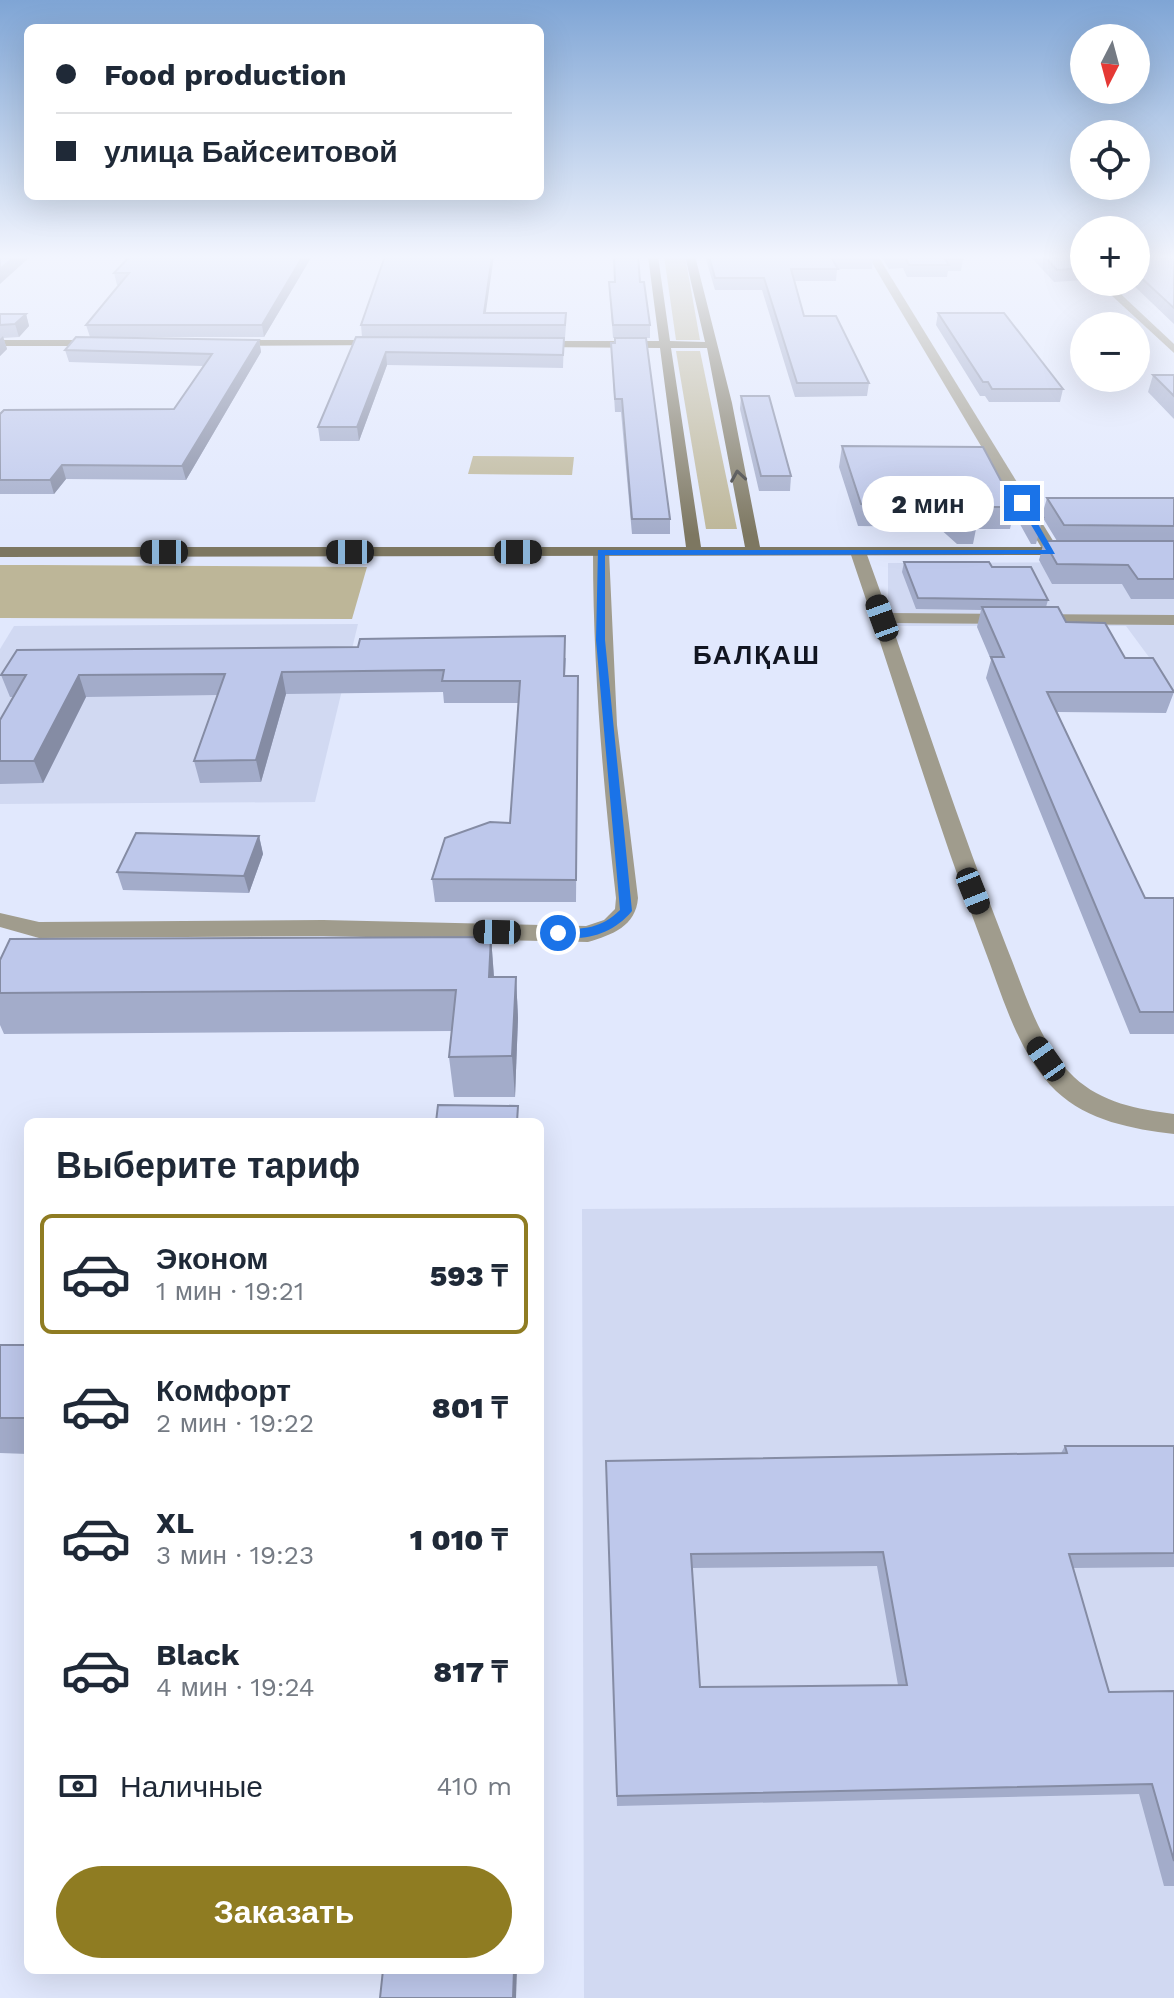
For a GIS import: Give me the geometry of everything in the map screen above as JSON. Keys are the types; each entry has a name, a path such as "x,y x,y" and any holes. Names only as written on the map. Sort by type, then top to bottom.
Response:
{"street":[{"path":"667,349 694,552"},
{"path":"712,349 726,403 753,552"},
{"path":"929,349 1052,552"},
{"path":"0,552 1082,552"},
{"path":"0,920 39,930 323,928 588,934 612,925 626,911 627,898 611,771 601,640 601,552"},
{"path":"858,552 973,891 1032,1039 1060,1079 1076,1094 1106,1111 1174,1124"},
{"path":"882,618 1174,620"}],"shaded area":[{"path":"676,351 700,351 737,529 706,529"},
{"path":"473,456 574,457 572,475 468,474"},
{"path":"1174,562 1174,691 1126,626 897,626 888,610 888,563"},
{"path":"0,565 367,567 352,619 0,618"},
{"path":"358,624 315,802 0,804 0,649 14,626"},
{"path":"1174,1206 1174,1998 584,1998 582,1209"}],"building":[{"path":"253,349 182,466 62,465 50,480 0,480 0,414 4,410 174,409 212,354 65,350"},
{"path":"351,349 563,349 563,355 386,352 357,427 318,427"},
{"path":"611,349 647,349 670,519 632,519 622,399 615,399"},
{"path":"786,349 852,349 869,383 797,383"},
{"path":"962,349 1032,349 1063,389 992,389 988,382 983,382"},
{"path":"1153,375 1174,375 1174,396"},
{"path":"741,396 769,396 791,476 761,476"},
{"path":"842,446 983,447 1015,507 970,507 978,522 961,522 942,505 861,504"},
{"path":"1023,490 1026,490 1043,517 1038,517"},
{"path":"1047,498 1174,498 1174,526 1064,525"},
{"path":"1044,541 1174,541 1174,579 1138,579 1128,565 1057,564"},
{"path":"904,562 989,562 992,567 1031,567 1048,600 918,598"},
{"path":"982,607 1058,607 1066,622 1105,623 1125,658 1153,658 1174,692 1047,692 1145,898 1174,898 1174,1012 1140,1012 991,657 1004,657"},
{"path":"565,636 564,676 578,676 576,880 432,879 445,838 490,822 510,823 520,681 442,681 444,670 282,672 256,760 194,761 225,674 79,675 34,761 0,761 0,720 26,675 1,675 17,650 358,647 360,639"},
{"path":"136,833 259,836 244,876 117,872"},
{"path":"491,937 489,977 516,977 512,1056 449,1057 456,990 0,993 0,960 10,939"},
{"path":"438,1105 518,1106 517,1118 436,1118"},
{"path":"0,1345 24,1345 24,1418 0,1418"},
{"path":"1065,1446 1174,1446 1174,1553 1069,1554 1109,1692 1174,1691 1174,1861 1152,1784 617,1796 606,1461 1067,1453","holes":["883,1552 907,1685 700,1687 691,1554"]},
{"path":"383,1974 514,1974 513,1998 380,1998"}],"district":[{"name":"БАЛҚАШ","path":"757,655"}],"route":[{"path":"558,933 588,934 612,925 626,911 601,640 601,552 1052,552 1022,503"}]}
